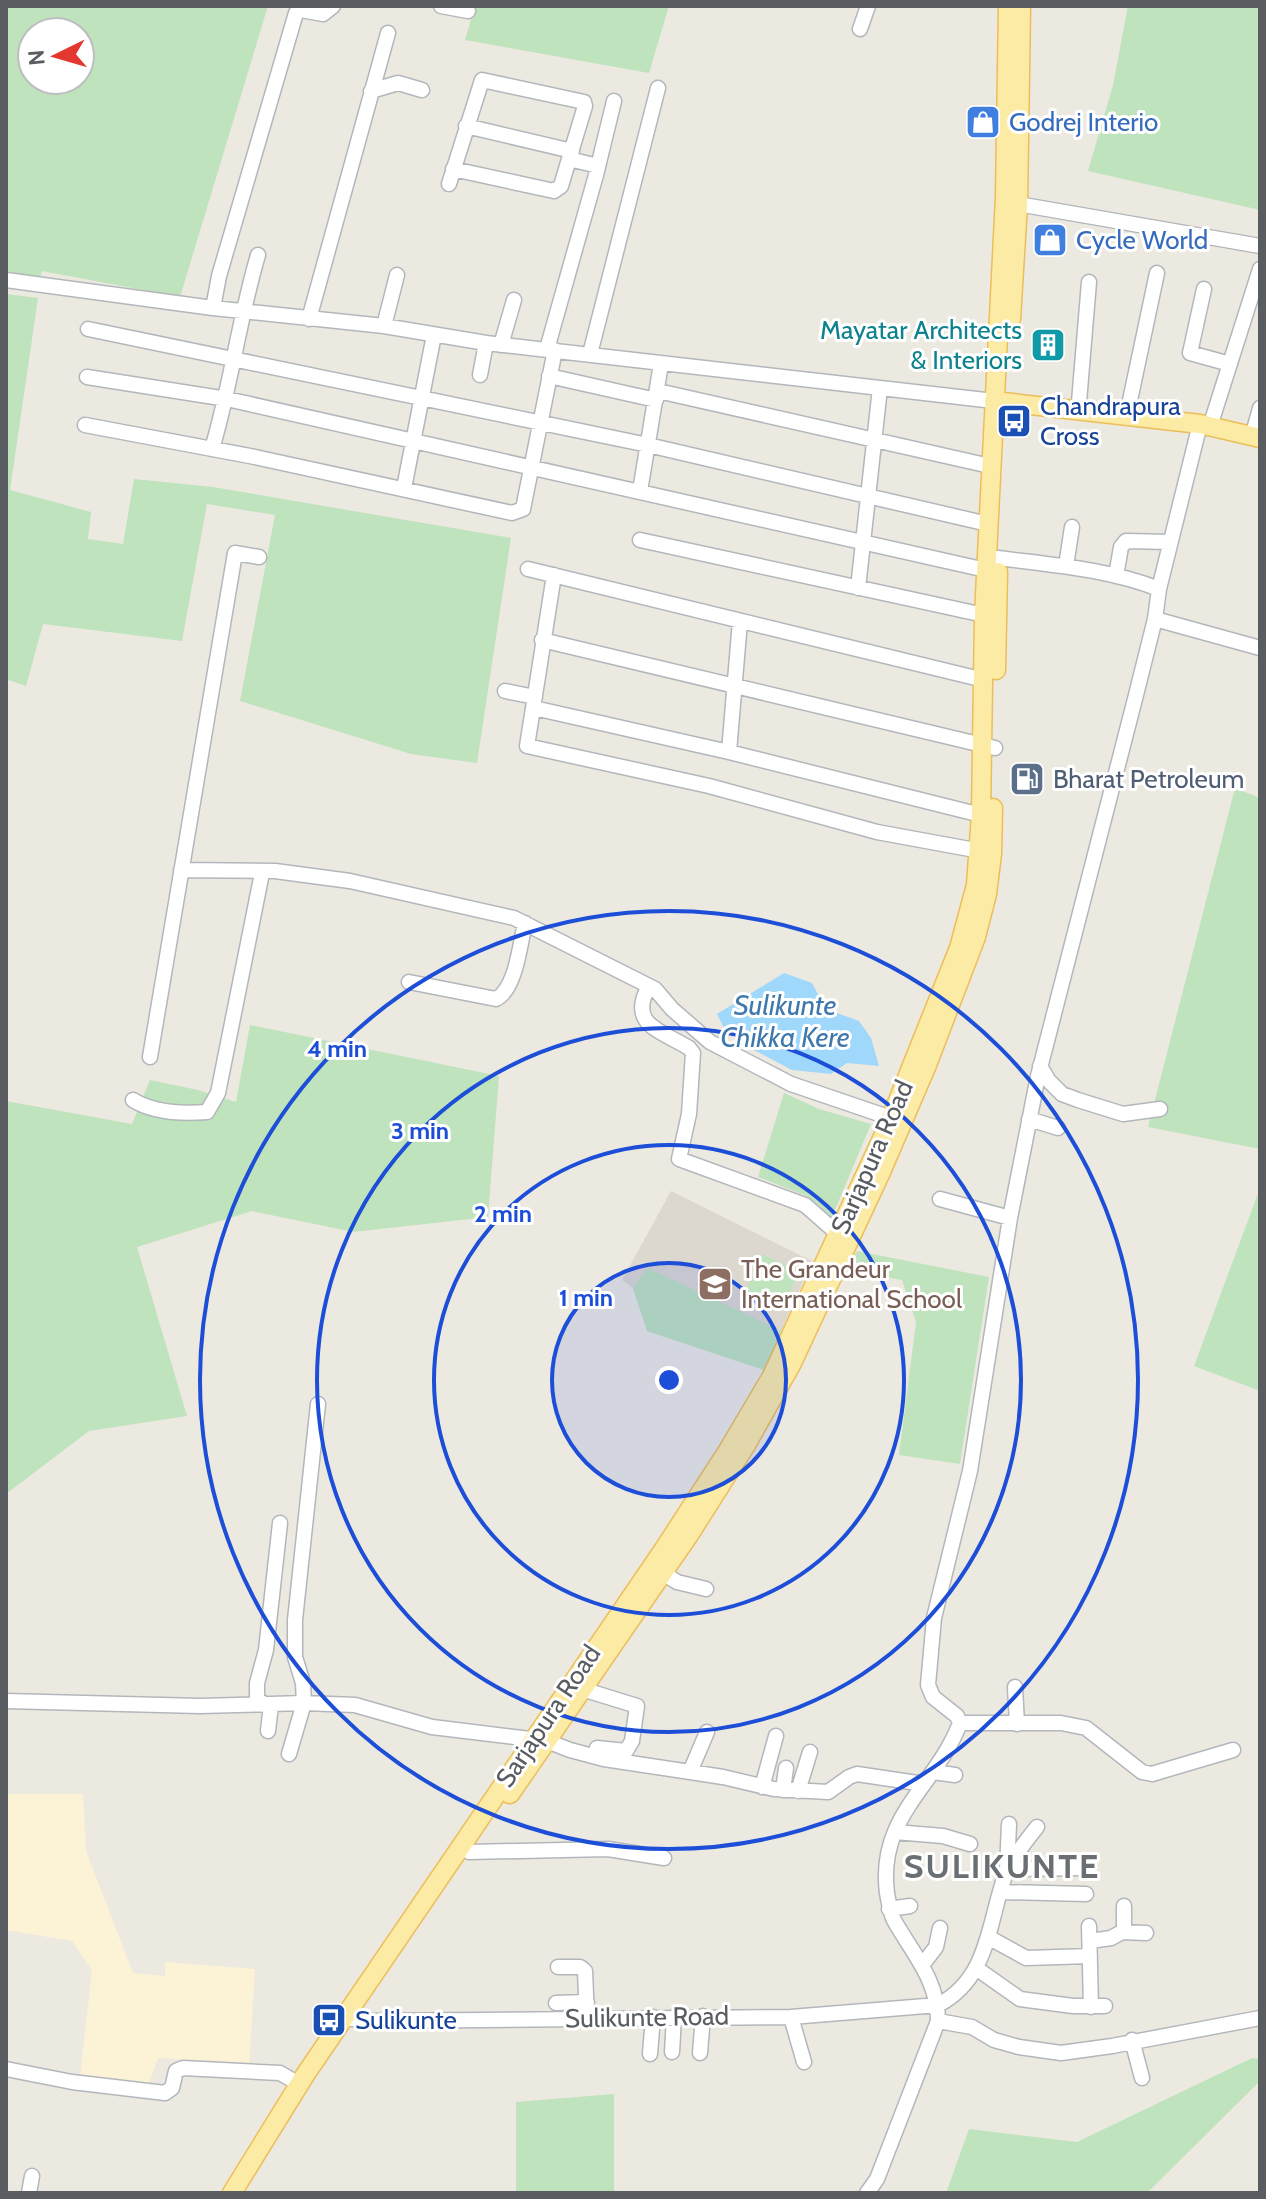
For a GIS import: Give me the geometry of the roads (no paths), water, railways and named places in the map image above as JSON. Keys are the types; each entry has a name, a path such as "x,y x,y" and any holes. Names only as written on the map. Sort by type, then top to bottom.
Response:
{"main road":[{"name":"Sarjapura Road","path":"246,2193 350,2019 544,1737 582,1689 663,1573 741,1454 792,1363 959,948 985,852 992,564 1000,397 1008,6"},
{"name":"Sarjapura Road","path":"232,2193 299,2084 350,2019 469,1852 727,1452 774,1373 927,1065 976,937 987,894 981,815 989,746 984,680 984,615 992,564 988,524 990,466 1000,397 1018,204 1021,6"},
{"path":"1000,397 1129,405 1207,420"},
{"path":"1000,397 1259,425"}],"street":[{"path":"213,308 219,276 296,13 305,10 323,14 333,6"},
{"path":"441,6 468,11"},
{"path":"860,29 868,6"},
{"path":"309,319 388,33"},
{"path":"482,80 579,99 585,106 561,186 554,191 451,177 466,126 482,80"},
{"path":"371,91 398,83 422,90"},
{"path":"590,354 658,88"},
{"path":"85,425 519,512 523,509 540,425 551,350 614,101"},
{"path":"466,126 570,155 598,166"},
{"path":"1018,204 1260,246"},
{"path":"212,449 227,399 241,312 258,255"},
{"path":"960,1723 957,1716 933,1697 928,1685 934,1618 970,1471 1029,1119 1155,619 1170,542 1207,420 1230,364 1260,269"},
{"path":"1129,405 1157,273"},
{"path":"384,326 397,275"},
{"path":"6,280 241,312 384,326 494,344 661,364 880,388 1000,397"},
{"path":"1079,402 1089,282"},
{"path":"1204,289 1190,353 1230,364"},
{"path":"480,375 514,300"},
{"path":"88,329 648,445 988,524"},
{"path":"404,488 434,335"},
{"path":"640,491 661,364"},
{"path":"549,376 990,466"},
{"path":"87,377 227,399 862,541 992,564 1066,566 1138,581 1159,589"},
{"path":"858,588 880,388"},
{"path":"1066,566 1072,527"},
{"path":"640,540 984,615"},
{"path":"1116,576 1121,547 1126,541 1170,542"},
{"path":"150,1057 235,553 259,557"},
{"path":"528,569 984,680"},
{"path":"554,575 527,746 709,786 877,832 985,852"},
{"path":"1155,619 1260,648"},
{"path":"729,752 740,621"},
{"path":"542,640 989,746"},
{"path":"505,691 534,703 981,815"},
{"path":"181,870 275,871 350,881 514,918 649,986 710,1042 791,1084 891,1118"},
{"path":"133,1100 143,1107 207,1112 218,1093 262,873"},
{"path":"409,982 496,999 510,987 525,923"},
{"path":"649,986 642,998 641,1013 646,1022 693,1053 689,1114 679,1159 805,1205 843,1239"},
{"path":"1040,1066 1062,1094 1078,1100 1123,1114 1160,1109"},
{"path":"1029,1119 1058,1128"},
{"path":"940,1199 1010,1218"},
{"path":"289,1754 304,1703 303,1683 295,1657 295,1620 318,1404"},
{"path":"268,1705 257,1698 257,1683 266,1650 280,1523"},
{"path":"663,1573 677,1582 706,1589"},
{"path":"1015,1687 1017,1724"},
{"path":"6,1701 355,1705 432,1727 544,1737 588,1747 626,1751 632,1741 637,1706 582,1689"},
{"path":"268,1705 268,1731"},
{"path":"960,1723 1061,1723 1086,1728 1142,1772 1152,1774 1233,1750"},
{"path":"867,2193 877,2179 938,2021 938,2005 923,1964 889,1909 885,1878 888,1857 906,1807 928,1778 960,1723"},
{"path":"690,1772 707,1732"},
{"path":"762,1787 776,1736"},
{"path":"544,1737 570,1750 604,1759 791,1790 828,1792 857,1774 928,1778 955,1775"},
{"path":"791,1790 810,1752"},
{"path":"786,1768 791,1790"},
{"path":"938,2005 955,1996 976,1968 1007,1869 1009,1824"},
{"path":"1007,1869 1037,1827"},
{"path":"895,1832 943,1836 970,1844"},
{"path":"469,1852 608,1849 664,1858"},
{"path":"1007,1869 1083,1868"},
{"path":"1000,1892 1086,1894"},
{"path":"889,1909 910,1906"},
{"path":"1124,1906 1124,1932"},
{"path":"923,1964 936,1947 940,1928"},
{"path":"988,1937 1026,1958 1111,1938 1124,1932 1146,1933"},
{"path":"976,1968 1020,1999 1098,2006 1089,1941"},
{"path":"558,1967 584,1968 587,2018"},
{"path":"556,2003 587,2002"},
{"name":"Sulikunte Road","path":"350,2019 791,2017 938,2005"},
{"path":"700,2053 703,2016"},
{"path":"650,2054 653,2017"},
{"path":"672,2052 674,2017"},
{"path":"791,2017 804,2062"},
{"path":"938,2021 972,2027 996,2041 1054,2052 1112,2046 1260,2018"},
{"path":"1132,2040 1142,2078"},
{"path":"6,2069 72,2082 165,2093 172,2088 176,2071 183,2068 280,2073 299,2084"},
{"path":"29,2193 32,2176"}],"water":[{"name":"Sulikunte Chikka Kere","path":"784,973 812,983 826,1009 859,1021 871,1038 879,1066 847,1063 831,1074 792,1070 752,1049 724,1028 717,1014"}],"place":[{"name":"Godrej Interio","path":"983,122"},
{"name":"Cycle World","path":"1050,240"},
{"name":"Mayatar Architects & Interiors","path":"1048,345"},
{"name":"Chandrapura Cross","path":"1014,421"},
{"name":"Bharat Petroleum","path":"1027,779"},
{"name":"The Grandeur International School","path":"715,1284"},
{"name":"Sulikunte","path":"329,2020"}],"district":[{"name":"SULIKUNTE","path":"1002,1866"}]}
